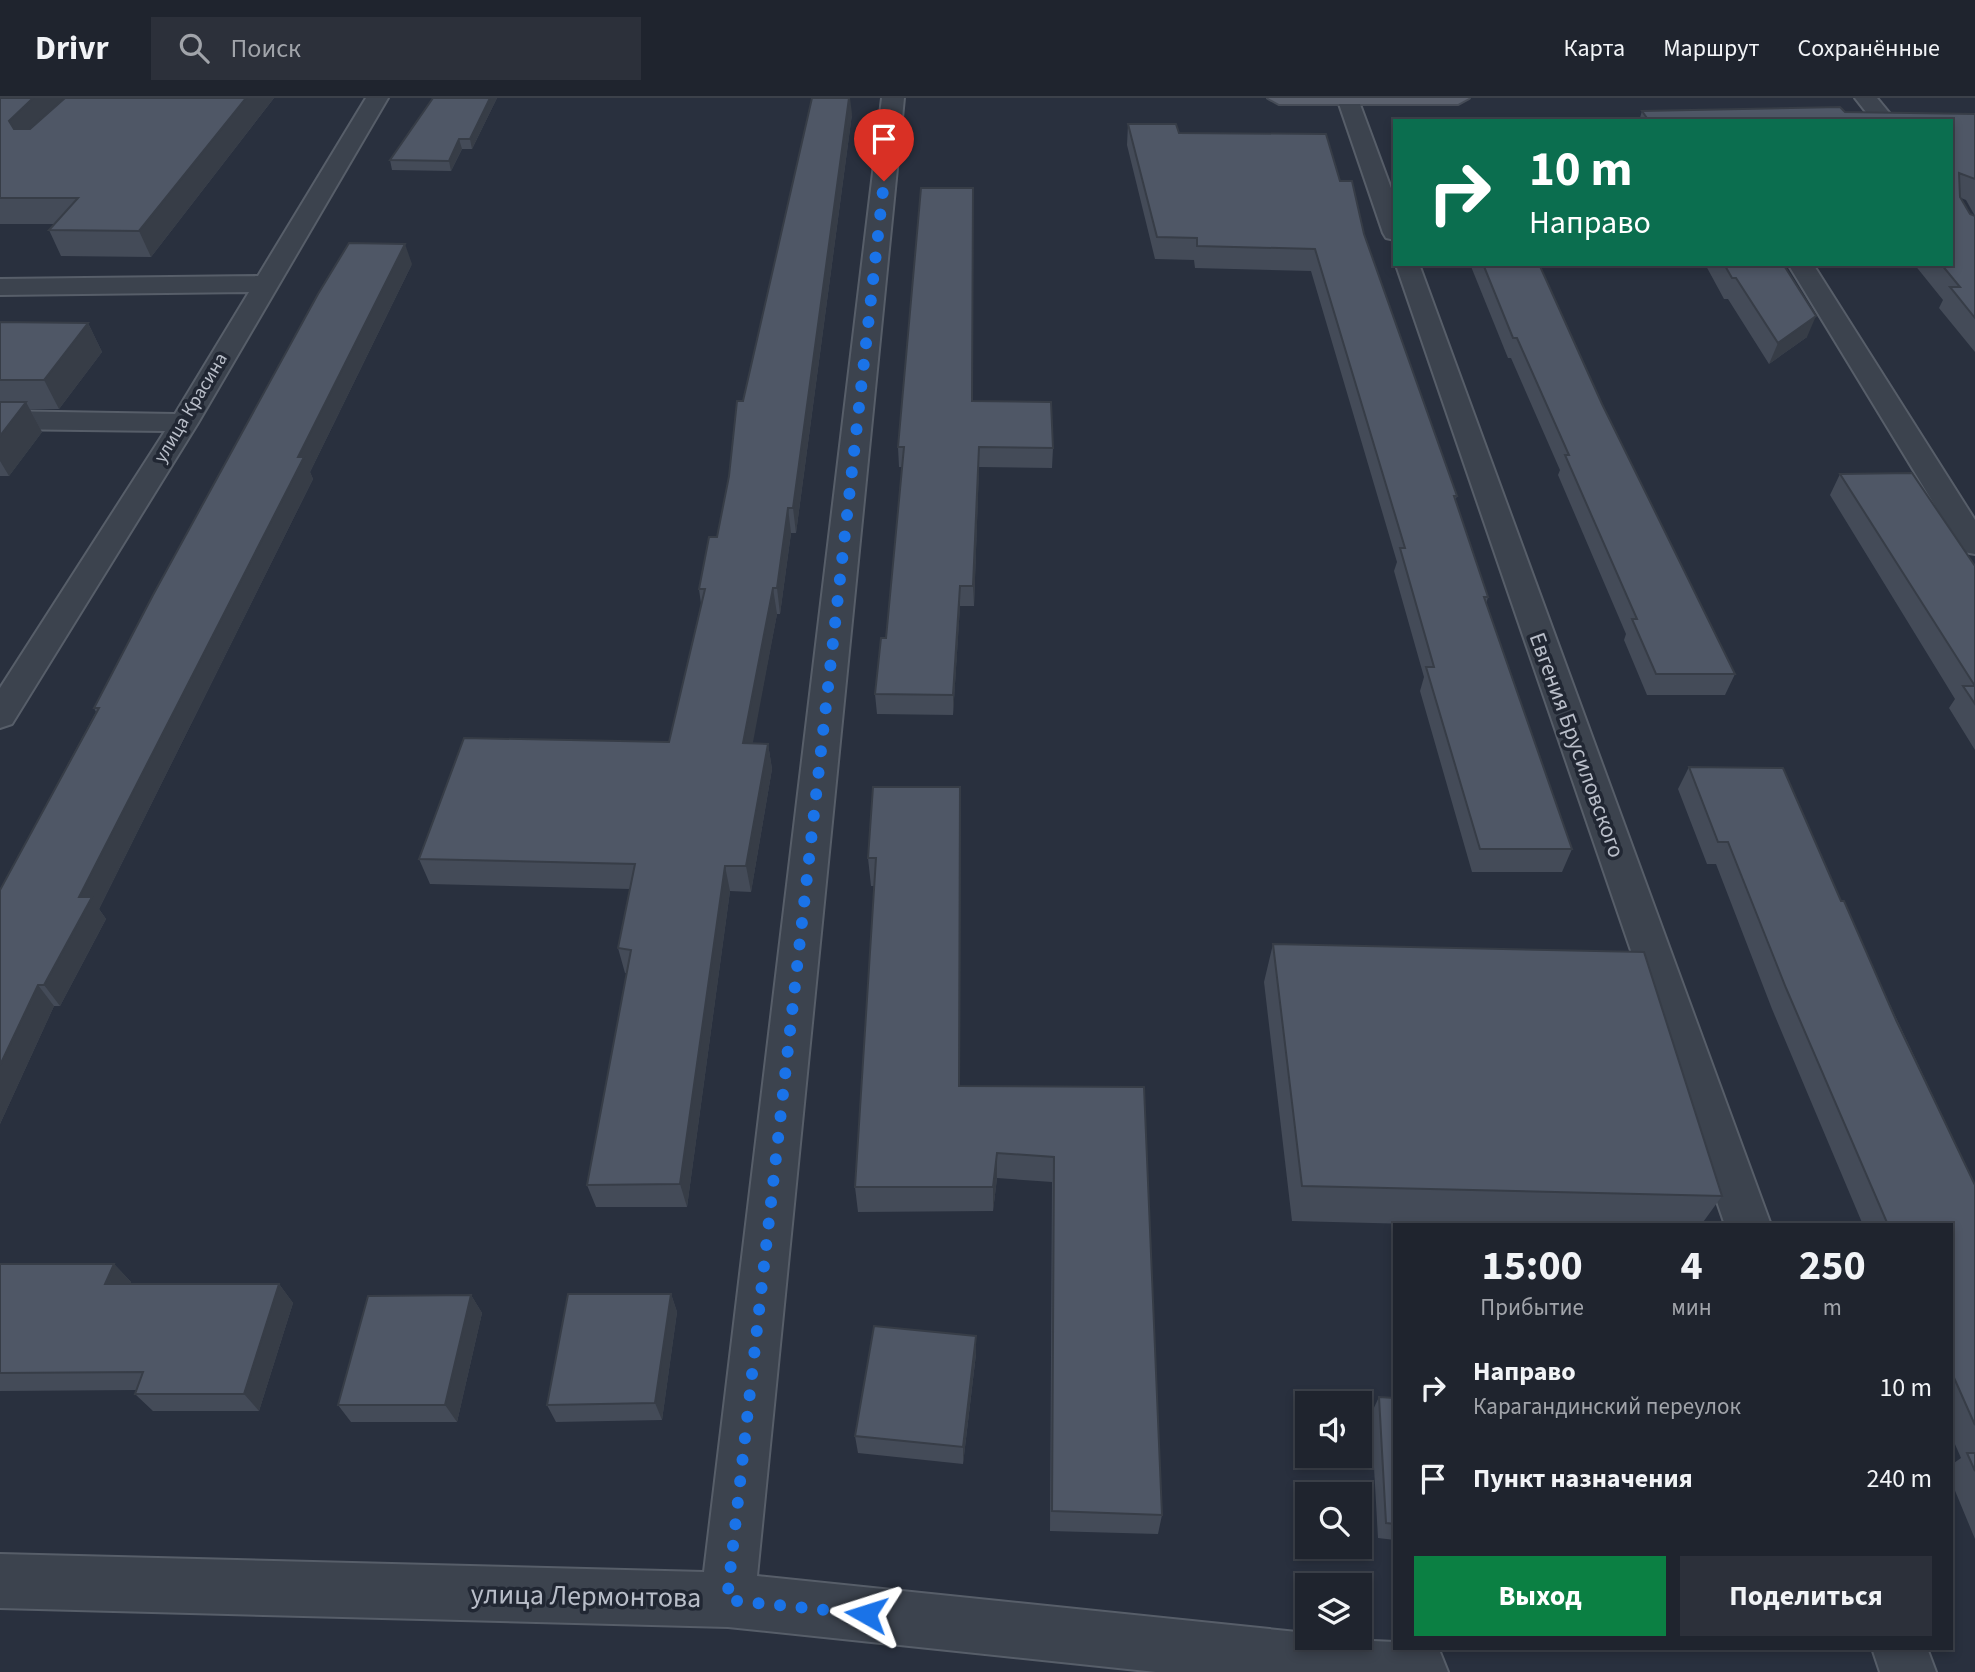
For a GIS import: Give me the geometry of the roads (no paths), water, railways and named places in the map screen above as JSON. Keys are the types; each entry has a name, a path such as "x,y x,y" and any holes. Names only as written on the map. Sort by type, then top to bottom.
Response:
{"main road":[{"path":"1279,98 1458,98"}],"street":[{"name":"улица Красина","path":"0,716 184,423 377,98"},
{"path":"727,1600 893,98"},
{"path":"1866,98 1883,119"},
{"path":"1347,99 1393,227"},
{"name":"Евгения Брусиловского","path":"1407,266 1747,1223"},
{"path":"1801,266 1975,545"},
{"path":"0,287 267,284"},
{"path":"0,420 184,423"},
{"name":"улица Лермонтова","path":"0,1581 727,1600 1419,1672"},
{"path":"1900,1650 1908,1672"}]}
